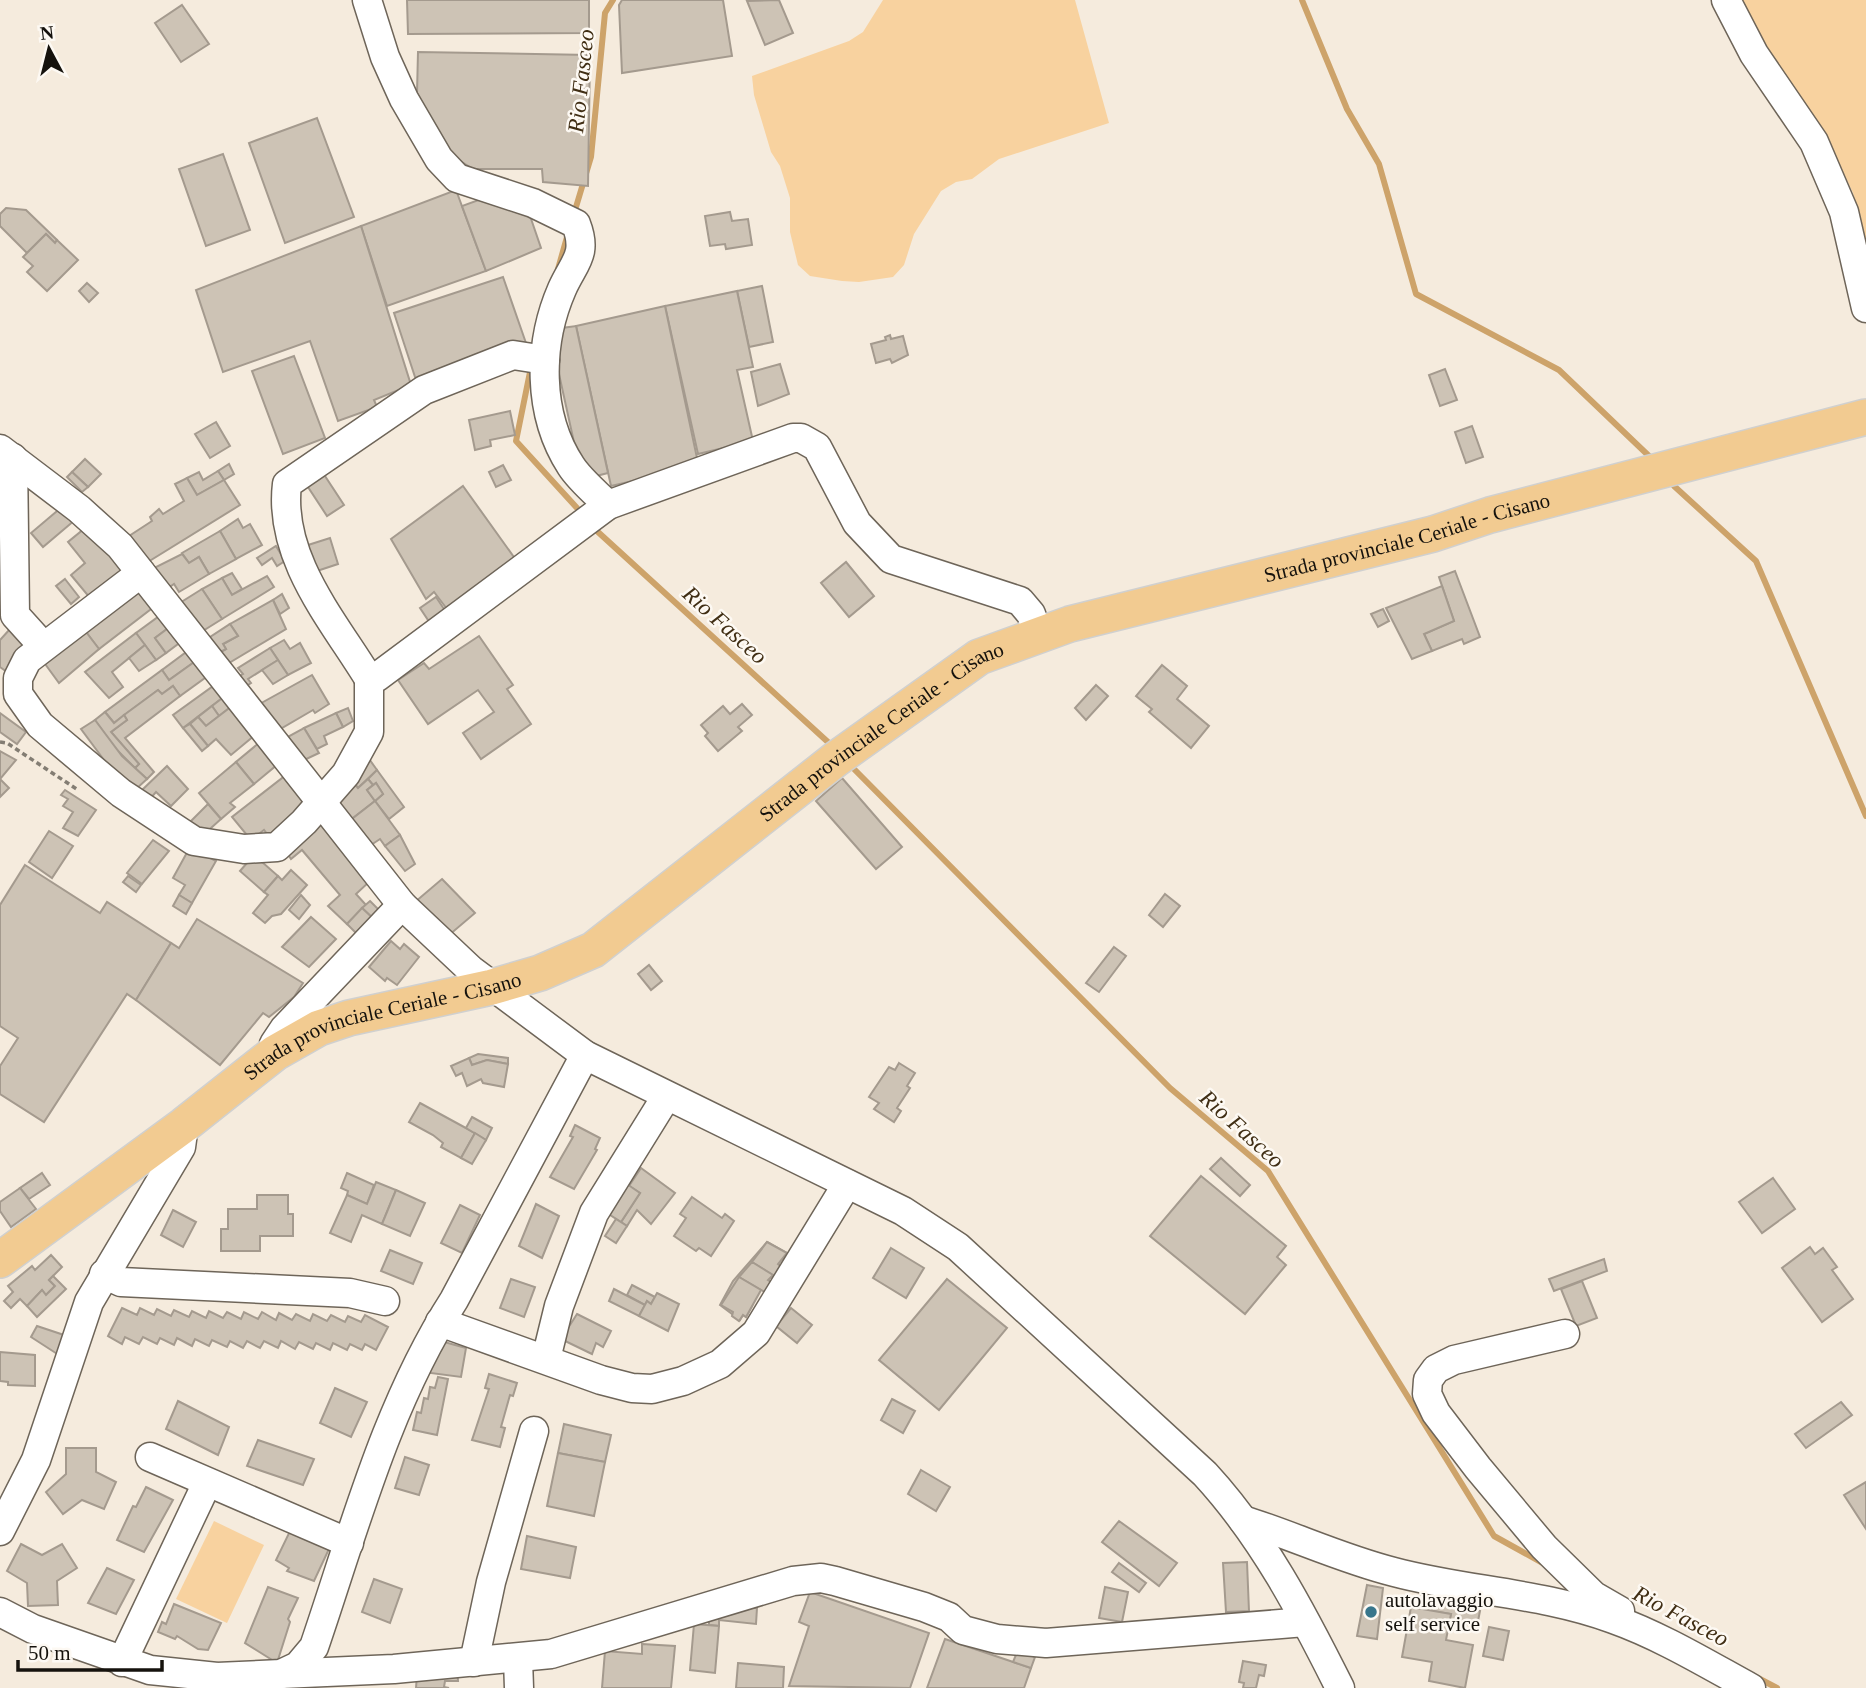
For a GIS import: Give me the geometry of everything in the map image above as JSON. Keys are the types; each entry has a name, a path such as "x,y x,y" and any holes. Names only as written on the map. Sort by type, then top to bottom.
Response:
{"main road":[{"name":"Strada provinciale Ceriale - Cisano","path":"0,1260 184,1125 275,1052 319,1028 349,1018 492,987 552,969 593,950 920,696 979,657 1038,634 1433,534 1490,515 1866,417"}],"street":[{"path":"367,0 385,57 404,99 439,159 457,178 533,203 576,224 582,241 579,258 562,288 552,319 545,360 545,400 554,436 572,467 608,505"},
{"path":"1726,0 1754,54 1814,142 1844,212 1866,308"},
{"path":"141,573 27,660 9,698 121,793 194,841 244,849 277,847 346,774 369,732 369,679 309,585 284,507 287,484 425,390 513,355 545,360"},
{"path":"369,679 377,677 608,505 784,440 801,438 817,447 857,523 891,559 1020,601 1031,614 1038,634"},
{"path":"6,454 98,524 141,573 402,905 492,987 586,1055 666,1097 903,1211 958,1247 1205,1474 1269,1555 1340,1688"},
{"path":"6,454 16,615 43,646"},
{"path":"275,1052 274,1044 284,1029 402,905"},
{"path":"281,1674 298,1666 314,1647 389,1429 440,1322 586,1055"},
{"path":"546,1359 559,1306 594,1213 666,1097"},
{"path":"0,1531 36,1460 89,1302 181,1147 184,1125"},
{"path":"440,1322 601,1380 652,1389 683,1381 720,1364 756,1333 775,1308 847,1184"},
{"path":"104,1274 121,1282 350,1293 385,1301"},
{"path":"1565,1334 1454,1360 1436,1369 1428,1380 1427,1394 1436,1413 1478,1468 1544,1547 1573,1579 1594,1596 1623,1612 1636,1629"},
{"path":"474,1662 491,1582 534,1431"},
{"path":"150,1457 349,1543"},
{"path":"122,1661 207,1483"},
{"path":"1243,1520 1294,1536 1359,1563 1612,1618 1751,1688"},
{"path":"0,1612 33,1629 150,1670 217,1677 474,1662 551,1654 793,1581 821,1578 924,1607 949,1617 963,1630 997,1639 1046,1643 1122,1640 1306,1622"},
{"path":"518,1658 519,1688"}],"shaded area":[{"path":"883,0 1075,0 1109,123 999,159 972,179 956,182 941,191 914,234 904,265 893,277 859,282 810,276 798,265 790,232 790,198 780,166 771,152 754,95 752,76 849,41 863,32"},
{"path":"1739,0 1866,0 1866,245 1853,193 1832,148 1767,53"},
{"path":"214,1521 264,1545 227,1623 176,1599"}],"building":[{"path":"407,0 589,0 589,33 408,34"},
{"path":"622,0 723,0 732,56 622,73 619,5"},
{"path":"779,0 793,33 765,45 747,1"},
{"path":"182,5 209,44 181,62 155,23"},
{"path":"418,52 590,55 588,186 543,182 542,169 473,169 454,157 434,132 417,93"},
{"path":"317,118 354,217 285,243 249,143"},
{"path":"223,154 250,230 206,246 179,169"},
{"path":"456,190 486,271 387,306 361,226"},
{"path":"484,198 528,210 541,248 486,271 462,206"},
{"path":"6,208 26,210 57,240 55,243 46,234 27,253 0,226 0,214"},
{"path":"730,212 732,221 748,219 752,245 726,249 725,244 710,246 705,216"},
{"path":"361,226 411,385 374,400 377,407 338,421 310,341 223,372 196,290"},
{"path":"46,234 55,243 57,240 78,260 47,291 27,272 33,266 23,257"},
{"path":"503,277 526,343 416,380 394,313"},
{"path":"87,283 98,293 89,302 79,291"},
{"path":"762,286 773,342 749,347 737,291"},
{"path":"737,291 753,367 737,370 753,441 698,454 665,306"},
{"path":"665,306 697,458 646,478 611,486 576,326"},
{"path":"576,326 608,473 592,477 577,456 557,365 562,328"},
{"path":"890,335 891,339 903,336 908,355 892,363 890,359 876,363 871,344 886,340 885,337"},
{"path":"294,356 325,438 283,454 252,371"},
{"path":"780,364 789,394 758,406 751,372"},
{"path":"1445,369 1457,400 1440,406 1429,375"},
{"path":"510,411 515,435 490,440 491,446 475,450 469,420"},
{"path":"216,422 230,446 210,458 195,434"},
{"path":"1472,426 1483,457 1466,463 1455,432"},
{"path":"85,459 101,474 88,487 72,472"},
{"path":"229,464 234,474 224,480 218,471"},
{"path":"503,465 511,480 496,487 489,472"},
{"path":"218,471 224,480 197,495 187,478 199,472 203,480"},
{"path":"72,472 88,487 82,492 67,477"},
{"path":"323,473 344,505 327,516 306,484"},
{"path":"187,478 197,495 224,480 240,505 143,565 123,540 152,521 150,517 159,509 163,514 184,501 175,484"},
{"path":"463,486 516,560 447,609 434,592 426,599 391,539"},
{"path":"63,506 75,520 43,547 31,533"},
{"path":"238,519 243,528 250,524 262,545 236,559 220,531"},
{"path":"90,524 130,572 90,598 71,575 85,563 68,542"},
{"path":"220,531 236,559 209,574 199,557 189,563 182,553"},
{"path":"330,538 338,564 314,572 305,546"},
{"path":"276,546 285,561 277,566 272,558 262,565 257,558"},
{"path":"182,554 189,563 199,557 209,574 179,592 174,584 164,591 148,571"},
{"path":"846,562 874,596 849,617 821,583"},
{"path":"1455,571 1480,637 1464,644 1462,639 1432,651 1424,634 1454,621 1439,577"},
{"path":"232,573 242,589 232,595 222,578"},
{"path":"267,576 274,587 222,619 202,589 222,578 232,595"},
{"path":"65,579 79,597 71,604 56,586"},
{"path":"137,581 155,606 99,649 80,624"},
{"path":"1442,586 1454,621 1424,634 1432,651 1412,659 1386,608"},
{"path":"202,589 222,619 198,634 175,606"},
{"path":"282,594 289,608 280,614 273,600"},
{"path":"436,597 446,612 430,623 420,608"},
{"path":"273,600 286,629 224,666 215,655 226,649 223,644 238,636 230,624"},
{"path":"1383,609 1389,621 1378,627 1371,614"},
{"path":"162,614 171,626 155,638 166,653 156,660 136,633"},
{"path":"80,624 99,649 59,683 40,657"},
{"path":"230,624 238,636 223,644 226,649 215,655 204,641"},
{"path":"171,626 182,641 166,653 155,638"},
{"path":"10,629 29,647 7,672 0,667 0,640"},
{"path":"136,633 145,645 112,672 123,687 109,698 85,672"},
{"path":"479,636 513,685 507,689 531,724 481,759 463,733 494,712 478,690 428,724 398,680 424,663 429,669"},
{"path":"284,640 290,649 300,643 311,663 288,675 270,648"},
{"path":"145,645 156,660 139,671 129,658"},
{"path":"270,648 278,660 248,679 251,683 242,689 234,679 243,674 238,668"},
{"path":"189,650 197,660 169,680 162,670"},
{"path":"197,660 209,675 180,696 173,686 162,694 158,690 114,723 105,712 162,670 169,680"},
{"path":"278,660 288,675 273,684 262,670"},
{"path":"1162,665 1187,686 1177,699 1209,726 1191,748 1149,712 1152,709 1136,696"},
{"path":"312,675 329,704 282,728 274,729 256,706"},
{"path":"216,684 225,696 183,728 173,715"},
{"path":"1096,685 1108,696 1086,720 1075,708"},
{"path":"173,686 180,696 125,738 154,772 147,779 135,768 139,764 111,732 127,720 124,715 158,690 162,694"},
{"path":"225,696 232,706 219,716 212,706"},
{"path":"742,704 752,715 738,727 742,731 718,751 705,736 708,733 701,725 723,706 730,714"},
{"path":"212,706 219,716 206,726 198,717"},
{"path":"232,706 255,735 231,755 216,739 208,746 190,724 198,717 206,726"},
{"path":"348,708 353,721 343,727 336,713"},
{"path":"105,712 114,723 124,715 127,720 111,732 139,764 135,768 114,747 95,720"},
{"path":"0,713 26,732 17,744 0,732"},
{"path":"336,713 343,727 324,736 327,744 317,749 304,728"},
{"path":"95,720 122,756 147,779 135,790 107,764 81,729"},
{"path":"190,724 208,746 202,751 183,728"},
{"path":"304,728 319,753 300,762 282,740"},
{"path":"260,742 278,764 254,784 236,762"},
{"path":"0,751 16,760 0,779"},
{"path":"367,756 377,770 358,788 352,781"},
{"path":"236,762 254,784 230,803 235,807 221,819 199,793"},
{"path":"167,766 188,789 171,806 156,792 149,800 140,792"},
{"path":"377,770 404,807 389,819 375,801 383,794 376,783 373,785 368,779"},
{"path":"286,775 309,805 274,843 264,830 251,840 232,817"},
{"path":"842,778 902,847 876,869 816,801"},
{"path":"0,779 9,788 0,797"},
{"path":"368,779 373,785 367,790 375,801 348,822 330,799 352,781 358,788"},
{"path":"376,783 383,794 375,801 367,790"},
{"path":"65,790 96,810 78,836 63,828 73,812 63,806 68,799 61,795"},
{"path":"375,801 400,835 385,846 380,839 368,847 348,822"},
{"path":"208,804 221,819 201,837 188,824"},
{"path":"317,815 369,882 356,894 366,905 347,924 328,906 340,895 302,850 291,859 283,847"},
{"path":"49,831 73,846 52,878 29,862"},
{"path":"400,835 415,864 405,871 385,846"},
{"path":"153,840 169,851 142,884 127,873"},
{"path":"190,847 216,861 192,903 179,895 185,885 173,878"},
{"path":"254,855 278,876 264,892 240,871"},
{"path":"25,865 100,913 107,902 171,943 136,1000 127,994 44,1122 0,1094 0,1066 18,1038 0,1026 0,905"},
{"path":"291,870 307,885 281,914 272,916 265,923 253,913 268,895 264,892 278,876 282,880"},
{"path":"128,876 141,885 136,892 123,882"},
{"path":"442,879 475,913 448,936 415,902"},
{"path":"1165,894 1180,906 1163,927 1149,915"},
{"path":"179,895 192,903 186,914 173,906"},
{"path":"301,895 310,905 299,919 289,910"},
{"path":"370,901 382,913 376,921 362,908"},
{"path":"362,908 378,923 362,939 347,924"},
{"path":"311,917 336,939 309,967 282,947"},
{"path":"197,919 303,983 294,997 269,1017 263,1013 220,1065 136,1000 171,943 179,948"},
{"path":"391,941 400,949 404,944 419,957 397,985 387,978 385,981 369,967"},
{"path":"1114,947 1126,956 1099,992 1086,983"},
{"path":"649,965 662,981 651,990 638,974"},
{"path":"478,1054 508,1058 508,1064 487,1060 472,1065 469,1058"},
{"path":"469,1058 472,1065 487,1060 508,1064 504,1087 483,1083 481,1079 467,1086 462,1073 456,1076 451,1066"},
{"path":"899,1063 915,1073 907,1086 910,1088 897,1108 901,1111 894,1122 874,1109 879,1103 869,1097 889,1067 895,1070"},
{"path":"420,1103 475,1133 461,1158 441,1147 443,1143 433,1135 409,1122"},
{"path":"472,1117 492,1128 486,1140 466,1128"},
{"path":"575,1125 600,1138 595,1149 597,1150 574,1189 550,1177 573,1137 570,1136"},
{"path":"475,1133 486,1140 472,1164 461,1158"},
{"path":"1221,1158 1250,1185 1240,1196 1210,1169"},
{"path":"641,1168 675,1193 651,1224 637,1210 627,1226 621,1222 640,1193 629,1186"},
{"path":"42,1173 50,1185 29,1199 20,1188"},
{"path":"347,1173 374,1185 367,1204 347,1195 348,1191 341,1188"},
{"path":"1201,1176 1286,1246 1277,1257 1286,1265 1245,1314 1150,1236"},
{"path":"1773,1178 1795,1209 1762,1233 1739,1202"},
{"path":"376,1182 396,1190 382,1224 362,1215 351,1242 330,1233 347,1195 367,1204"},
{"path":"624,1182 640,1193 621,1222 604,1211"},
{"path":"20,1188 36,1209 11,1227 0,1211 0,1202"},
{"path":"396,1190 425,1203 410,1236 382,1224"},
{"path":"257,1195 288,1195 288,1214 293,1214 293,1236 260,1236 260,1251 221,1251 221,1229 228,1229 228,1209 257,1209"},
{"path":"692,1197 722,1218 725,1214 734,1221 711,1256 699,1248 696,1251 674,1236 686,1218 680,1214"},
{"path":"536,1204 559,1216 542,1258 519,1246"},
{"path":"460,1205 480,1215 462,1253 441,1243"},
{"path":"173,1210 196,1222 183,1247 161,1235"},
{"path":"616,1219 627,1226 616,1243 605,1236"},
{"path":"767,1242 787,1253 778,1264 783,1268 777,1278 773,1275 748,1304 752,1306 746,1317 743,1315 740,1320 720,1305 733,1281"},
{"path":"767,1242 787,1253 778,1264 783,1268 777,1278 752,1262"},
{"path":"1810,1247 1815,1254 1823,1248 1837,1267 1832,1270 1853,1299 1822,1322 1782,1268"},
{"path":"891,1248 924,1268 906,1298 873,1278"},
{"path":"390,1250 422,1263 413,1284 381,1271"},
{"path":"51,1255 62,1267 49,1280 55,1286 46,1295 42,1290 27,1306 20,1299 11,1308 4,1301 13,1292 8,1286 32,1266 35,1270"},
{"path":"1604,1259 1607,1271 1554,1291 1549,1279"},
{"path":"752,1262 773,1275 768,1280 774,1284 768,1294 739,1277"},
{"path":"53,1276 66,1289 37,1317 27,1306 42,1290 46,1295 55,1286 49,1280"},
{"path":"739,1277 761,1290 746,1317 743,1315 739,1321 732,1316 733,1312 721,1305"},
{"path":"511,1279 535,1287 524,1317 500,1308"},
{"path":"947,1279 1007,1328 939,1410 879,1360"},
{"path":"1582,1281 1597,1318 1576,1326 1561,1289"},
{"path":"632,1285 655,1297 651,1304 647,1301 645,1305 627,1295"},
{"path":"614,1289 645,1305 639,1316 609,1301"},
{"path":"657,1293 679,1304 668,1331 639,1316 647,1301 651,1304"},
{"path":"122,1308 137,1315 140,1308 154,1315 157,1309 171,1316 174,1310 189,1317 192,1311 206,1318 209,1311 223,1318 227,1312 241,1319 244,1312 258,1319 262,1312 276,1320 279,1313 292,1320 296,1314 310,1321 313,1314 327,1321 331,1315 345,1322 348,1316 361,1322 365,1315 388,1327 376,1350 365,1344 362,1350 350,1344 347,1350 333,1343 330,1350 316,1343 313,1349 299,1342 295,1349 281,1341 278,1348 264,1341 260,1348 247,1341 243,1348 230,1341 227,1347 212,1340 209,1346 195,1339 192,1346 177,1338 174,1345 160,1338 157,1344 143,1337 139,1344 125,1337 122,1344 108,1336"},
{"path":"791,1308 812,1325 797,1343 776,1326"},
{"path":"577,1314 611,1331 603,1347 596,1343 592,1354 561,1339"},
{"path":"37,1326 70,1337 65,1359 31,1337"},
{"path":"437,1340 466,1348 461,1377 423,1372"},
{"path":"0,1352 35,1355 35,1386 8,1385 8,1382 0,1381"},
{"path":"489,1374 517,1383 513,1396 510,1395 501,1427 505,1428 500,1447 472,1440 489,1389 485,1388"},
{"path":"438,1377 448,1379 437,1435 413,1430 417,1412 421,1413 424,1398 428,1399 430,1387 435,1388"},
{"path":"335,1388 367,1402 351,1437 320,1423"},
{"path":"892,1399 915,1411 903,1433 881,1420"},
{"path":"178,1401 229,1427 218,1455 166,1429"},
{"path":"1841,1402 1852,1415 1806,1448 1795,1434"},
{"path":"564,1424 611,1435 605,1462 558,1453"},
{"path":"258,1440 314,1459 303,1485 247,1466"},
{"path":"66,1448 96,1448 96,1472 116,1482 104,1509 82,1500 63,1514 46,1492 66,1474"},
{"path":"558,1453 605,1462 594,1516 547,1506"},
{"path":"405,1457 429,1465 419,1495 395,1488"},
{"path":"921,1470 950,1487 936,1511 908,1494"},
{"path":"1866,1482 1866,1529 1844,1495"},
{"path":"146,1487 173,1500 144,1552 117,1540 133,1506 136,1507"},
{"path":"1119,1521 1177,1563 1159,1586 1102,1542"},
{"path":"291,1529 329,1549 314,1581 287,1571 289,1568 276,1560"},
{"path":"527,1536 576,1547 570,1578 521,1569"},
{"path":"21,1544 42,1555 62,1544 77,1568 57,1581 58,1605 28,1606 27,1583 7,1571"},
{"path":"1247,1562 1249,1611 1226,1612 1223,1563"},
{"path":"1119,1563 1146,1583 1139,1592 1112,1572"},
{"path":"107,1568 134,1580 116,1614 88,1603"},
{"path":"374,1579 402,1589 390,1623 362,1612"},
{"name":"autolavaggio self service","path":"1367,1585 1383,1588 1377,1639 1357,1636"},
{"path":"268,1587 298,1598 288,1619 290,1622 277,1663 245,1643"},
{"path":"1105,1587 1128,1592 1122,1622 1099,1618"},
{"path":"1422,1589 1454,1595 1453,1603 1480,1611 1477,1626 1449,1621 1451,1614 1427,1610 1429,1599 1421,1598"},
{"path":"810,1592 929,1633 910,1688 789,1686 809,1626 799,1622"},
{"path":"174,1604 221,1623 208,1650 198,1649 177,1636 175,1639 158,1632 162,1622 166,1624"},
{"path":"722,1606 757,1608 756,1624 719,1620 719,1626 709,1625 709,1614"},
{"path":"1411,1607 1451,1614 1446,1640 1473,1645 1465,1688 1429,1681 1432,1662 1402,1657"},
{"path":"694,1624 719,1626 715,1673 690,1670"},
{"path":"1489,1627 1509,1631 1503,1660 1483,1656"},
{"path":"945,1639 1031,1668 1024,1688 927,1688"},
{"path":"642,1644 675,1646 671,1688 602,1688 605,1651 642,1654"},
{"path":"1018,1650 1035,1657 1031,1668 1013,1662"},
{"path":"1243,1661 1266,1665 1264,1676 1259,1675 1256,1688 1243,1688 1244,1683 1239,1682"},
{"path":"738,1663 784,1667 783,1688 736,1688"},
{"path":"457,1668 458,1681 445,1681 444,1687 449,1688 416,1688 417,1674"}],"waterway":[{"name":"Rio Fasceo","path":"576,207 591,157 605,13 613,0"},
{"path":"1302,0 1347,109 1379,164 1416,294 1559,370 1649,456"},
{"name":"Rio Fasceo","path":"558,269 567,237"},
{"name":"Rio Fasceo","path":"530,372 516,441 577,508"},
{"path":"1674,486 1756,561 1866,816"},
{"name":"Rio Fasceo","path":"598,532 829,743"},
{"name":"Rio Fasceo","path":"853,768 1170,1088 1268,1171 1494,1536 1541,1562"},
{"name":"Rio Fasceo","path":"1758,1678 1777,1688"}],"place":[{"name":"autolavaggio self service","path":"1371,1612"}]}
